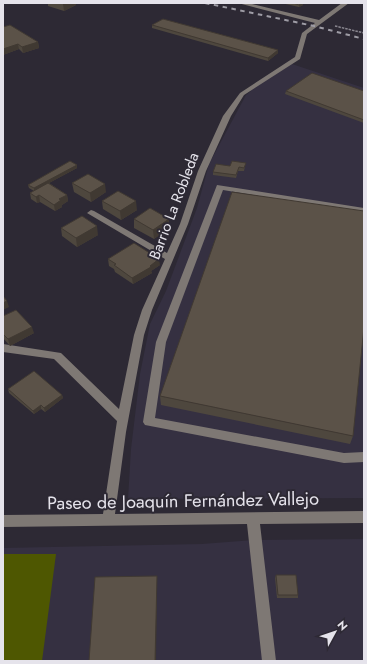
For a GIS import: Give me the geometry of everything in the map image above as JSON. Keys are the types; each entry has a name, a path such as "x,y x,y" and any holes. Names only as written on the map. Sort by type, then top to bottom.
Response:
{"street":[{"path":"241,3 318,22"},
{"name":"Barrio La Robleda","path":"108,520 123,420 139,335 147,310 170,258 194,197 202,171 227,116 242,94 298,58 301,54 303,36 318,22 346,3"},
{"path":"364,211 220,187 161,342 149,422 344,458 364,457"},
{"path":"91,213 170,258"},
{"path":"3,348 57,356 123,420"},
{"name":"Paseo de Joaquín Fernández Vallejo","path":"3,521 364,517"},
{"path":"253,519 254,540 269,661"}],"path":[{"path":"318,22 364,33"}],"shaded area":[{"path":"292,64 364,88 364,498 128,499 131,449 140,374 150,324 166,291 197,208 209,164 246,95 251,91 249,90"},
{"path":"364,539 364,661 3,661 3,548 202,544 254,540"}],"green space":[{"path":"3,554 56,554 42,661 3,661"}],"building":[{"path":"163,19 278,50 268,58 152,25"},
{"path":"10,25 38,42 22,47 18,44 3,49 3,27"},
{"path":"312,73 364,91 364,120 286,91"},
{"path":"70,161 77,165 34,188 28,185"},
{"path":"232,161 246,163 244,168 239,167 236,175 213,172 216,164 230,166"},
{"path":"88,174 105,184 90,193 72,183"},
{"path":"48,183 67,195 59,199 61,200 54,205 39,195 36,197 30,193"},
{"path":"118,191 136,201 120,211 102,201"},
{"path":"232,192 364,211 364,327 353,436 160,396"},
{"path":"150,208 169,219 153,230 134,219"},
{"path":"82,216 97,226 76,238 61,228"},
{"path":"134,243 159,259 150,266 151,267 132,278 108,259"},
{"path":"3,296 7,301 3,303"},
{"path":"16,310 32,327 8,339 3,334 3,316"},
{"path":"34,371 62,395 44,408 41,405 33,411 8,389"},
{"path":"276,575 296,575 298,595 278,595"},
{"path":"157,576 155,661 89,661 95,577"}],"railway":[{"path":"205,3 314,26 364,39"}]}
